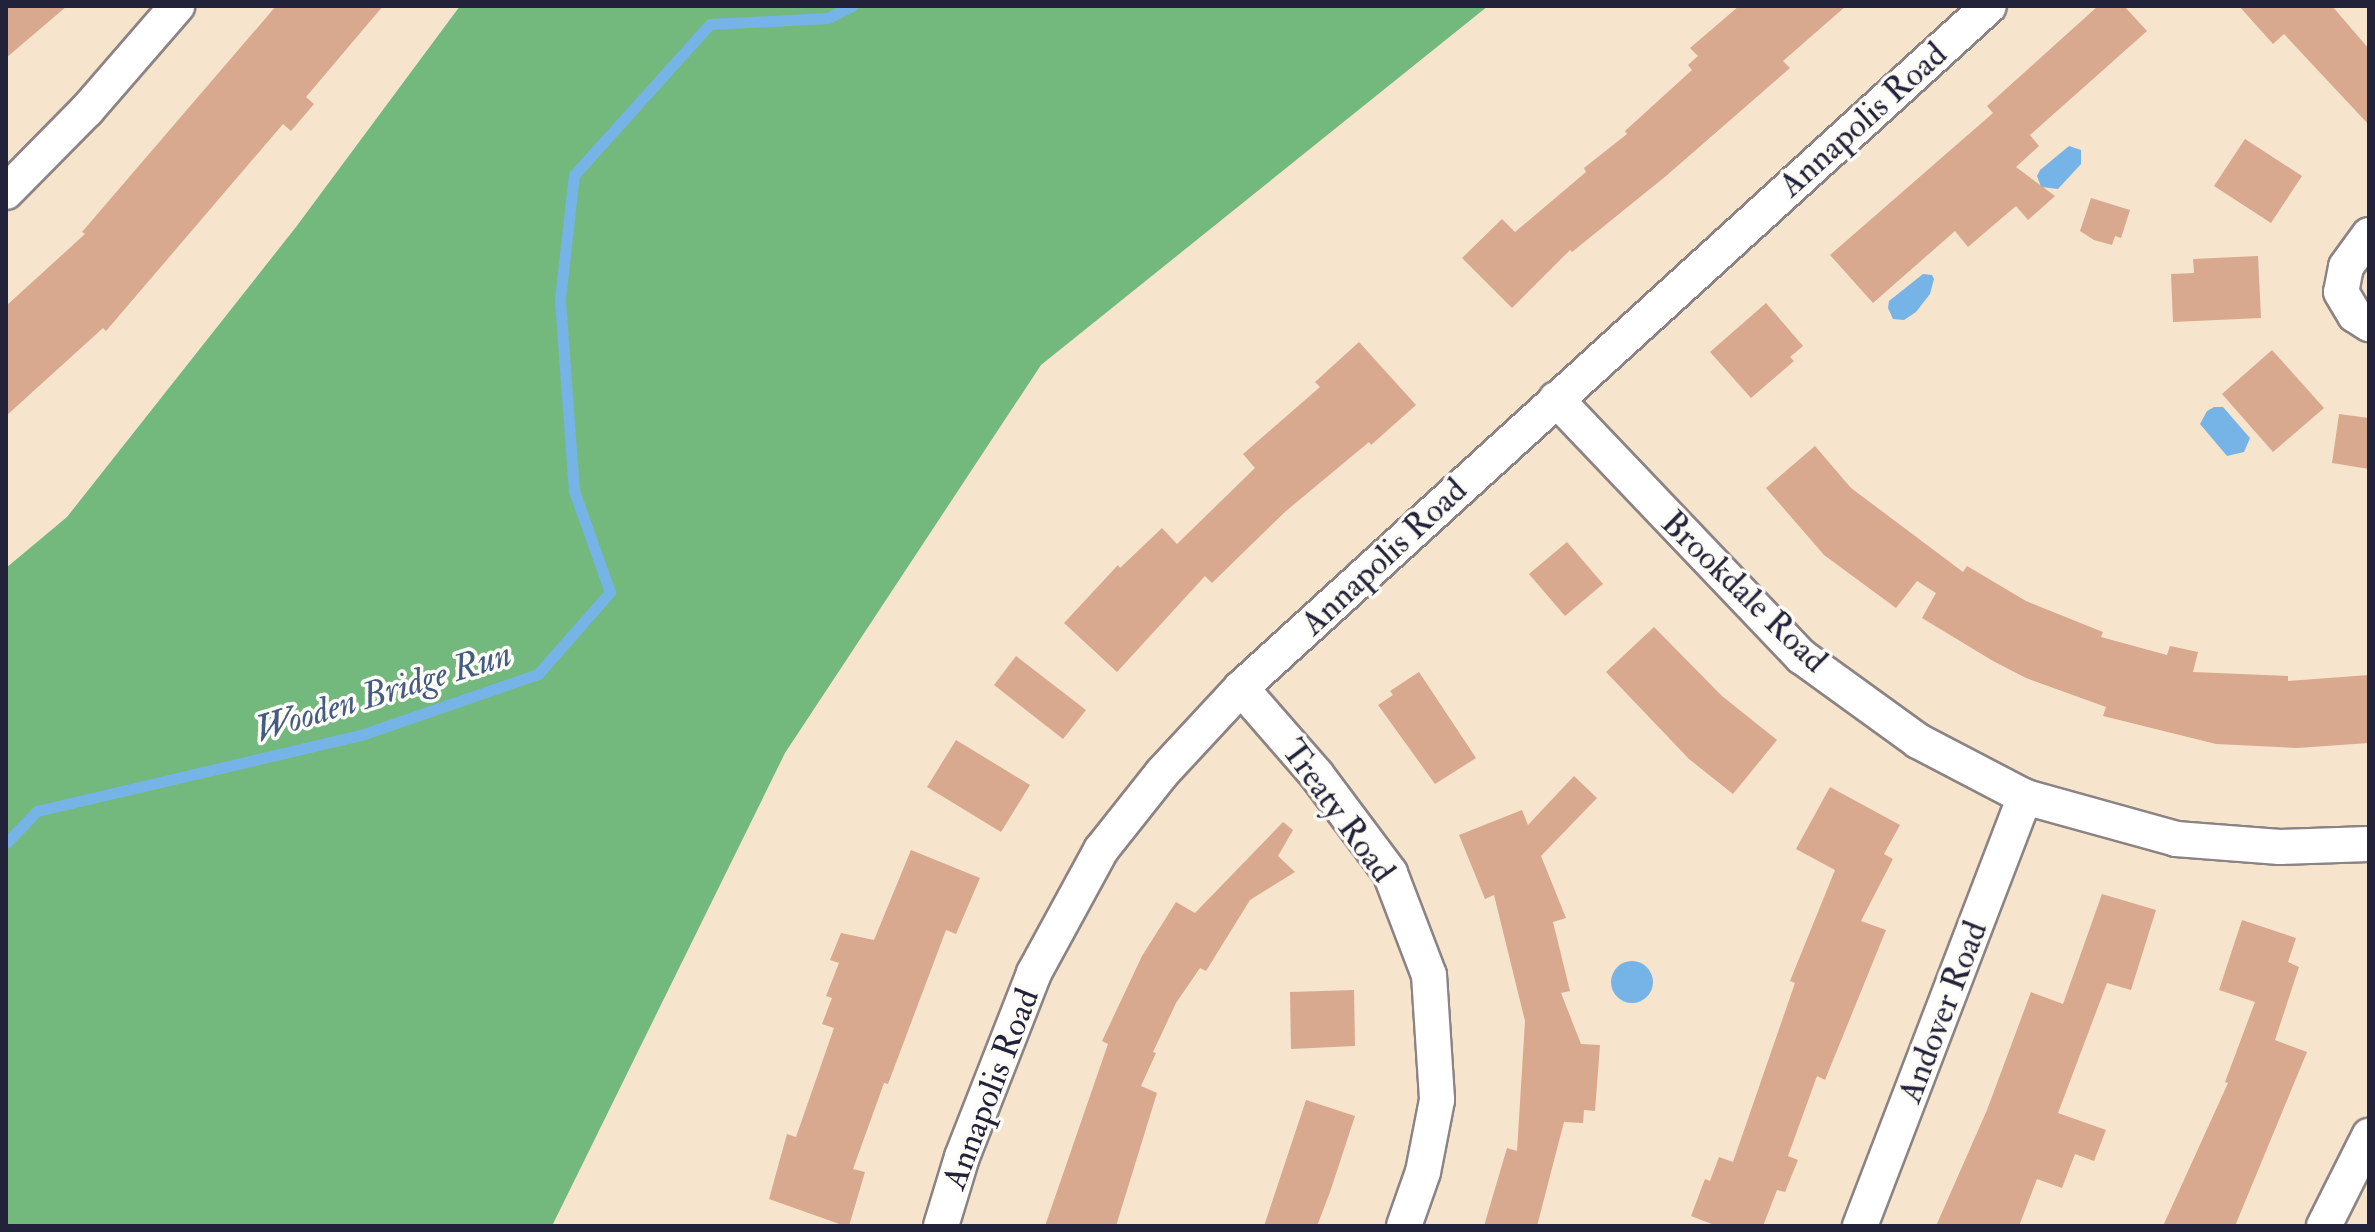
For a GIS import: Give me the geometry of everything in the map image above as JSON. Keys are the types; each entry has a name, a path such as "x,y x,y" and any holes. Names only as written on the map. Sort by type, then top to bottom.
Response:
{"street":[{"path":"6,192 87,110 177,6"},
{"name":"Annapolis Road","path":"941,1226 962,1157 1034,973 1101,850 1162,773 1241,688 1989,6"},
{"path":"2362,320 2341,292 2346,267 2369,235"},
{"name":"Brookdale Road","path":"1556,399 1802,657 1918,741 2025,797 2176,839 2280,847 2369,844"},
{"name":"Treaty Road","path":"1241,688 1316,774 1390,873 1429,975 1437,1100 1423,1172 1404,1226"},
{"name":"Andover Road","path":"1860,1226 2025,797"},
{"path":"2324,1226 2369,1136"}],"green space":[{"path":"460,6 1488,6 1041,365 785,753 552,1226 6,1226 6,568 67,517 296,227"}],"water":[{"path":"2069,146 2081,150 2081,164 2058,189 2041,187 2037,176 2040,170"},
{"path":"1923,274 1932,275 1934,279 1930,294 1916,312 1904,320 1893,319 1888,308 1889,301"},
{"path":"2223,407 2250,438 2244,452 2227,456 2200,424 2207,411"},
{"path":"1632,961 1647,967 1653,982 1647,997 1632,1003 1617,997 1611,982 1617,967"}],"building":[{"path":"6,6 67,6 6,58"},
{"path":"276,6 383,6 306,97 314,104 291,131 283,124 106,331 103,328 6,416 6,306 85,234 82,232"},
{"path":"1739,6 1846,6 1783,61 1790,68 1666,176 1572,252 1570,250 1512,308 1462,258 1502,219 1515,232 1586,172 1584,168 1627,134 1625,131 1692,70 1688,65 1698,56 1690,48"},
{"path":"2098,6 2124,6 2147,31 2030,135 2039,146 2016,167 2055,196 2028,220 2016,206 1968,247 1955,231 1873,303 1830,255 1993,113 1987,106"},
{"path":"2239,6 2332,6 2369,49 2369,125 2284,34 2273,44"},
{"path":"2245,139 2302,176 2271,223 2214,186"},
{"path":"2091,198 2130,210 2121,238 2115,236 2112,245 2094,240 2080,231"},
{"path":"2258,256 2261,318 2173,322 2171,274 2194,273 2193,259"},
{"path":"1766,303 1803,346 1790,357 1794,361 1751,398 1710,352"},
{"path":"1359,342 1416,405 1371,445 1369,442 1286,511 1212,583 1205,576 1117,672 1064,623 1118,565 1120,568 1162,528 1177,544 1255,468 1243,454 1320,387 1315,382"},
{"path":"2272,350 2324,408 2273,452 2222,394"},
{"path":"2339,414 2369,418 2369,469 2332,463"},
{"path":"1815,446 1851,488 1963,572 1967,566 2026,601 2103,632 2101,637 2167,655 2170,646 2198,652 2193,672 2288,676 2288,681 2369,675 2369,743 2297,748 2216,744 2103,716 2106,707 2026,678 1993,661 1922,618 1936,593 1917,581 1896,608 1824,555 1766,488"},
{"path":"1567,542 1603,584 1565,616 1529,574"},
{"path":"1654,627 1722,696 1777,740 1733,794 1689,759 1606,672"},
{"path":"1016,656 1086,710 1063,739 994,685"},
{"path":"1419,672 1476,758 1435,784 1378,705 1393,695 1390,691"},
{"path":"956,740 1030,785 1001,832 927,787"},
{"path":"1574,776 1597,798 1541,856 1566,918 1553,922 1570,991 1561,993 1581,1044 1600,1045 1595,1111 1584,1110 1583,1123 1564,1122 1537,1226 1484,1226 1507,1148 1517,1151 1525,1021 1494,895 1485,899 1459,835 1522,810 1528,825"},
{"path":"1830,787 1900,825 1884,854 1893,859 1861,921 1886,930 1825,1080 1817,1076 1788,1156 1798,1160 1785,1192 1777,1190 1763,1226 1717,1226 1691,1216 1705,1179 1710,1181 1719,1157 1733,1162 1795,983 1790,981 1835,870 1796,849"},
{"path":"1283,822 1293,830 1278,856 1295,872 1250,900 1206,971 1200,968 1176,1003 1153,1052 1156,1053 1141,1086 1157,1093 1116,1226 1045,1226 1108,1044 1102,1041 1142,956 1176,902 1195,913"},
{"path":"911,850 980,878 956,934 946,930 888,1084 884,1083 853,1169 865,1172 849,1226 845,1226 769,1199 787,1134 796,1137 834,1028 822,1024 832,998 826,996 839,963 830,960 841,933 874,940"},
{"path":"2102,894 2156,910 2131,990 2107,983 2058,1113 2106,1130 2094,1161 2075,1154 2062,1188 2037,1179 2019,1226 1936,1226 1987,1110 2031,992 2063,1004"},
{"path":"2242,920 2296,938 2288,962 2299,967 2275,1040 2307,1052 2235,1226 2163,1226 2228,1083 2225,1082 2255,1002 2219,990"},
{"path":"1354,990 1355,1046 1291,1049 1290,992"},
{"path":"1306,1100 1355,1116 1330,1192 1317,1226 1264,1226"}],"waterway":[{"name":"Wooden Bridge Run","path":"6,843 37,811 361,735 538,674 610,592 574,491 560,299 574,175 710,24 828,18 852,6"}]}
